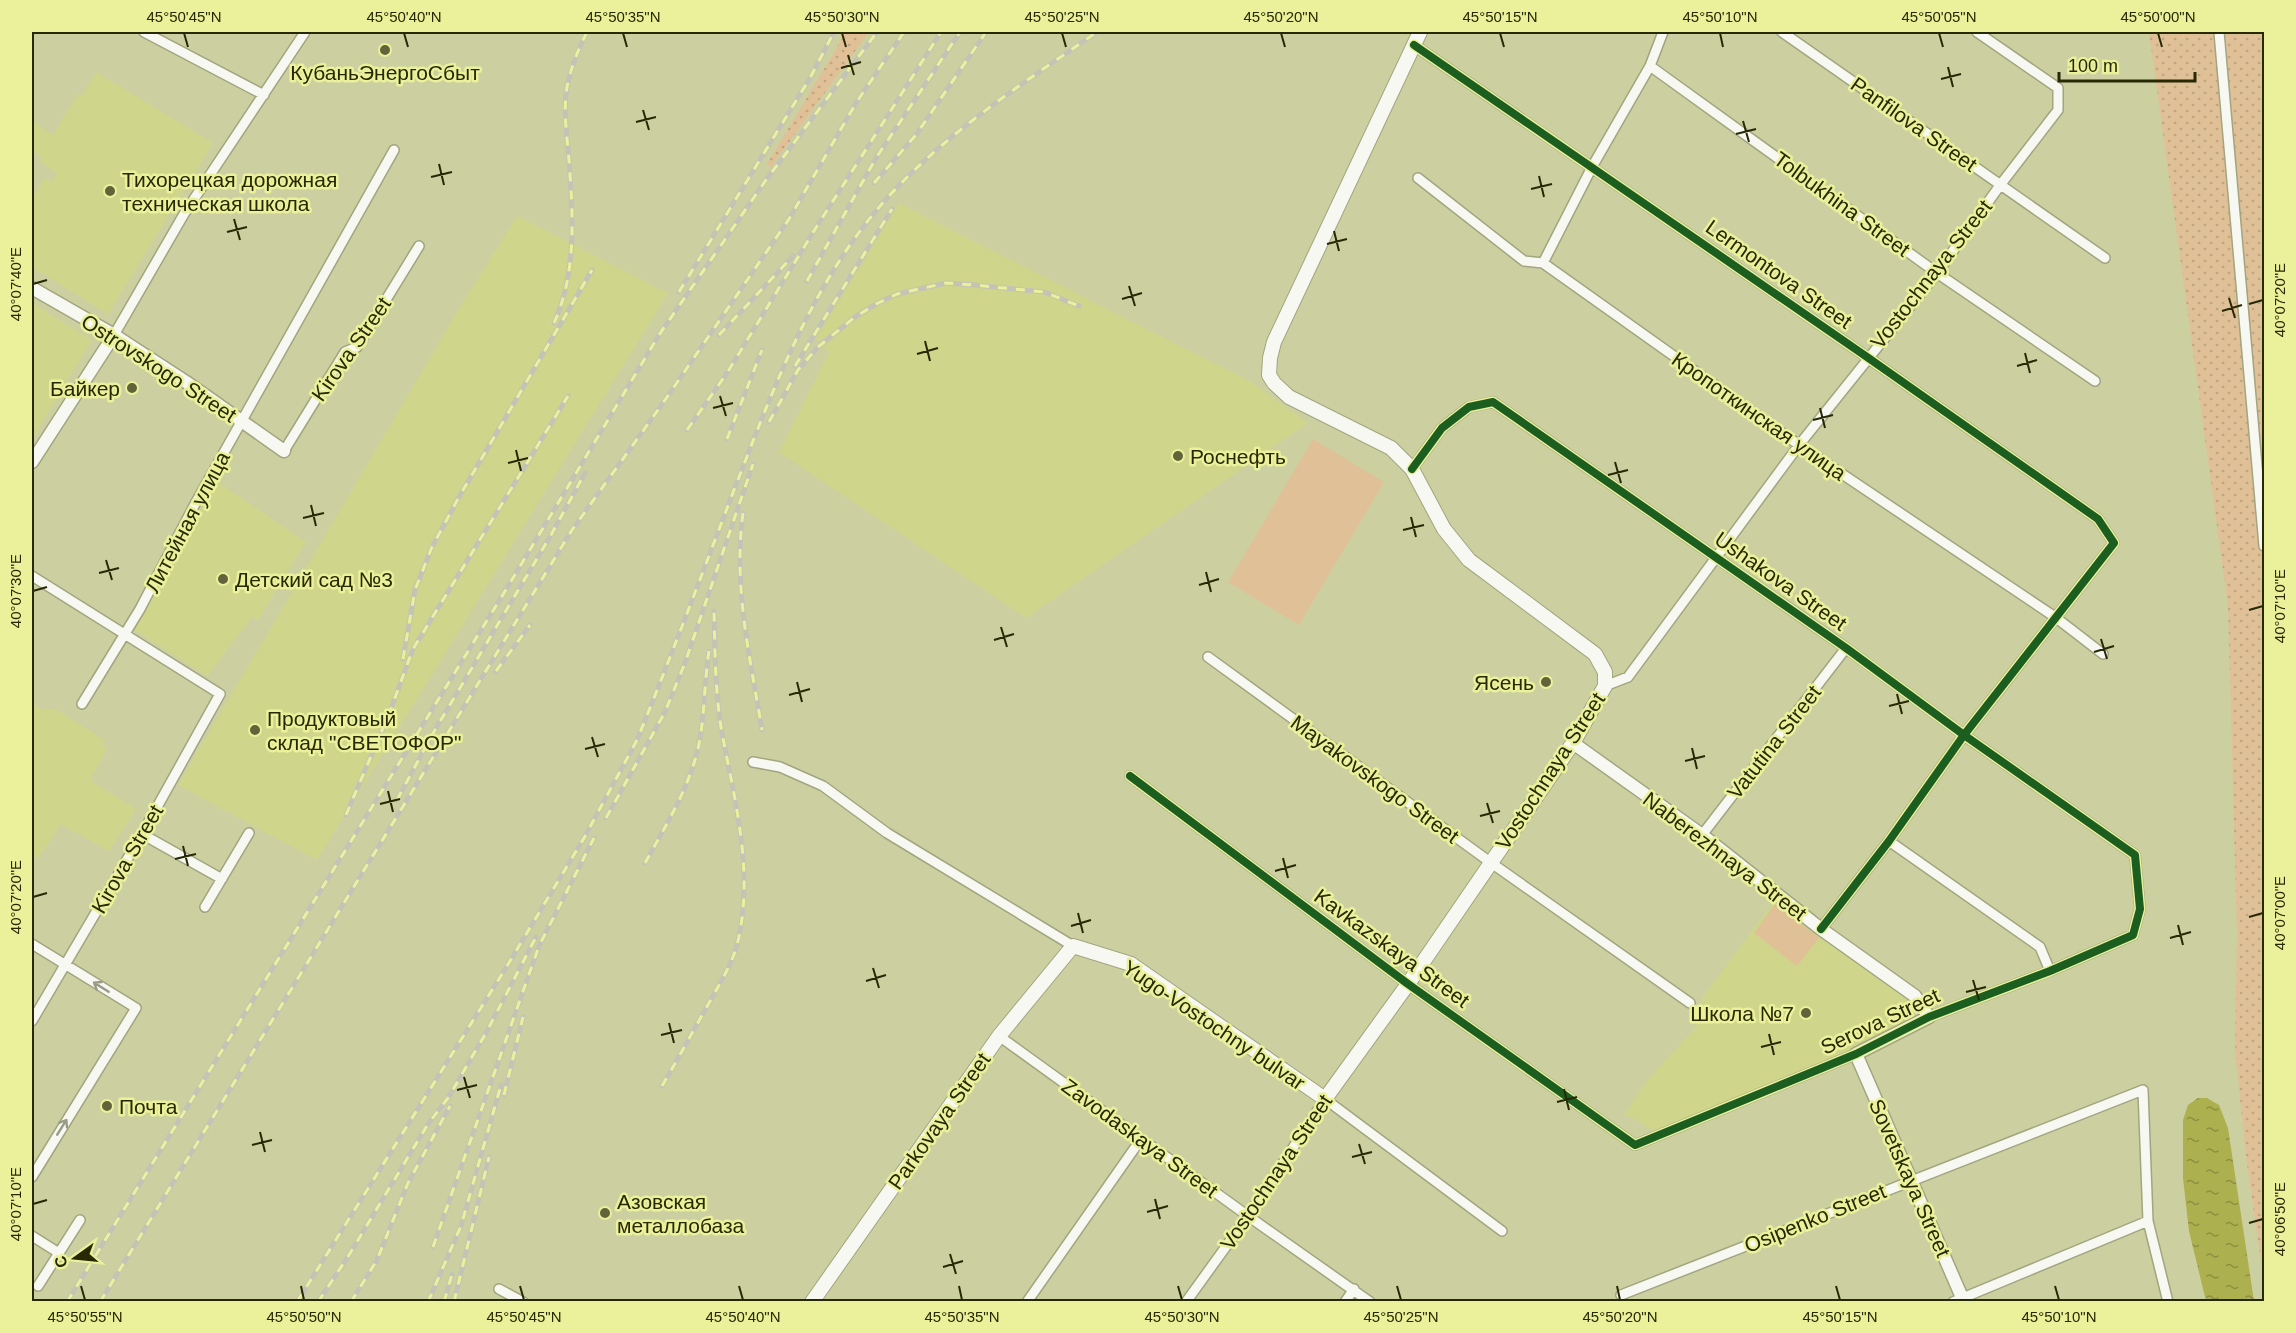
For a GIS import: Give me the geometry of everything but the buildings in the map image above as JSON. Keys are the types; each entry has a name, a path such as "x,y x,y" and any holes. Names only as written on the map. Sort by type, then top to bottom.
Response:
{"main road":[{"path":"1420,32 1274,342 1269,375 1289,398 1391,448 1412,468 1444,529 1468,560 1595,654 1605,672 1605,687"},
{"name":"Vostochnaya Street","path":"1325,1099 1408,984 1573,743 1605,687"},
{"name":"Parkovaya Street","path":"812,1302 999,1036 1073,946"},
{"name":"Yugo-Vostochny bulvar","path":"1073,946 1131,964 1325,1099"}],"street":[{"path":"144,32 264,95"},
{"path":"32,462 114,335 184,214 305,32"},
{"path":"1544,263 1592,168 1650,66 1663,32"},
{"name":"Panfilova Street","path":"1782,32 2105,258"},
{"name":"Vostochnaya Street","path":"1605,687 1628,677 1798,445 1937,273 2058,110 2058,88 1977,32"},
{"path":"2219,32 2265,546"},
{"name":"Lermontova Street","path":"1414,45 2098,519 2114,543 2055,617"},
{"name":"Tolbukhina Street","path":"1650,66 1937,273 2095,381"},
{"name":"Литейная улица","path":"82,704 124,636 394,150"},
{"name":"Кропоткинская улица","path":"1418,178 1524,261 1544,263 1798,445 2055,617 2103,654"},
{"name":"Kirova Street","path":"284,452 345,352 357,347 419,246"},
{"name":"Ostrovskogo Street","path":"32,288 114,335 284,452"},
{"name":"Ushakova Street","path":"1412,468 1442,428 1469,408 1493,402 1846,648 1964,735 2135,855"},
{"path":"32,576 124,636"},
{"path":"1821,929 1889,841 1964,735 2055,617"},
{"name":"Kirova Street","path":"32,1022 142,834 220,694 124,636"},
{"name":"Vatutina Street","path":"1702,835 1846,648"},
{"name":"Mayakovskogo Street","path":"1208,657 1490,862 1690,1003"},
{"name":"Naberezhnaya Street","path":"1573,743 1702,835 1821,929 1915,996 1929,1017"},
{"name":"Yugo-Vostochny bulvar","path":"753,762 780,767 823,786 887,833 1073,946"},
{"name":"Kavkazskaya Street","path":"1130,776 1408,984 1635,1145"},
{"path":"205,907 249,832"},
{"path":"142,834 222,879"},
{"path":"1889,841 2040,947 2050,970"},
{"name":"Serova Street","path":"1635,1145 1856,1054 1929,1017 2133,935 2139,909 2135,855"},
{"path":"32,944 136,1008 32,1177"},
{"name":"Zavodaskaya Street","path":"999,1036 1370,1302"},
{"name":"Sovetskaya Street","path":"1856,1054 1960,1300"},
{"name":"Osipenko Street","path":"1621,1295 2143,1090 2148,1221"},
{"name":"Vostochnaya Street","path":"1186,1302 1248,1216 1325,1099"},
{"name":"Yugo-Vostochny bulvar","path":"1325,1099 1502,1231"},
{"path":"1027,1302 1141,1139"},
{"path":"38,1286 80,1220"},
{"path":"1960,1300 2148,1221 2168,1302"},
{"path":"32,1236 59,1253"},
{"path":"499,1289 523,1302"},
{"path":"1345,1302 1354,1289"}],"shaded area":[{"path":"844,32 869,32 771,167 767,164"},
{"path":"2149,32 2264,32 2264,1282 2246,1157 2235,1050 2237,935 2228,606"},
{"name":"Тихорецкая дорожная техническая школа","path":"96,72 213,143 108,314 32,267 32,199 45,178 52,182 57,173 39,161 42,157 32,150 32,122 53,135 78,94 82,96"},
{"path":"899,203 1249,381 1308,423 1026,618 779,452 829,353 816,338"},
{"path":"517,216 668,293 317,860 178,785 460,307"},
{"path":"32,303 92,340 32,439"},
{"path":"1313,439 1384,482 1299,625 1228,582"},
{"name":"Детский сад №3","path":"216,481 306,542 258,620 252,617 207,676 135,630"},
{"path":"33,704 41,709 57,710 104,740 102,746 107,749 90,780 136,809 109,851 61,824 39,857 32,858"},
{"name":"Школа №7","path":"1773,903 1914,1005 1913,1020 1847,1053 1657,1133 1624,1115 1645,1083 1696,1027 1702,998"},
{"path":"1775,904 1819,938 1797,966 1754,933"}],"water":[{"path":"2198,1098 2207,1098 2219,1105 2228,1128 2254,1301 2206,1301 2189,1231 2183,1178 2183,1120 2188,1105"}],"railway":[{"path":"554,323 567,284 572,243 566,96 573,66 587,32"},
{"path":"679,292 810,78 834,32"},
{"path":"67,1302 507,588 659,335 766,180 877,32"},
{"path":"100,1302 572,530 663,403 789,219 856,103 904,32"},
{"path":"687,430 727,373 817,226 941,32"},
{"path":"807,281 876,158 960,32"},
{"path":"874,183 916,135 986,32"},
{"path":"297,1302 504,971 584,838 637,740 779,378 795,341 834,270 881,205 930,156 984,112 1097,32"},
{"path":"795,366 892,209"},
{"path":"719,335 793,256"},
{"path":"403,659 415,590 432,547 592,270"},
{"path":"769,422 798,370 818,347 855,317 897,294 946,283 1044,292 1079,306"},
{"path":"727,439 762,350"},
{"path":"346,815 389,714 413,649 568,396"},
{"path":"606,818 665,712 685,663 753,464"},
{"path":"397,800 432,735 551,535 585,473"},
{"path":"743,513 740,541 741,595 762,730"},
{"path":"662,1086 730,965 738,941 742,915 744,889 741,837 720,718 714,611"},
{"path":"496,671 530,625"},
{"path":"645,863 675,808 694,764 702,725 709,651"},
{"path":"433,1247 539,946 594,838"},
{"path":"318,1302 428,1124 448,1098 486,1033 536,937"},
{"path":"504,1095 523,1017"},
{"path":"428,1302 461,1226 501,1085"},
{"path":"351,1302 377,1260 408,1183 450,1106"},
{"path":"454,1302 489,1157"},
{"path":"444,1302 452,1274"}],"cycle path":[{"path":"1414,45 2098,519 2114,543 1964,735 1889,841 1821,929"},
{"path":"1130,776 1408,984 1635,1145 1856,1054 1929,1017 2050,971 2133,935 2140,909 2135,855 1964,735 1846,648 1493,402 1469,407 1442,428 1412,469"}],"place":[{"name":"КубаньЭнергоСбыт","path":"385,50"},
{"name":"Тихорецкая дорожная техническая школа","path":"110,191"},
{"name":"Байкер","path":"132,388"},
{"name":"Роснефть","path":"1178,456"},
{"name":"Детский сад №3","path":"223,579"},
{"name":"Ясень","path":"1546,682"},
{"name":"Продуктовый склад \"СВЕТОФОР\"","path":"255,730"},
{"name":"Школа №7","path":"1806,1013"},
{"name":"Почта","path":"107,1106"},
{"name":"Азовская металлобаза","path":"605,1213"}]}
